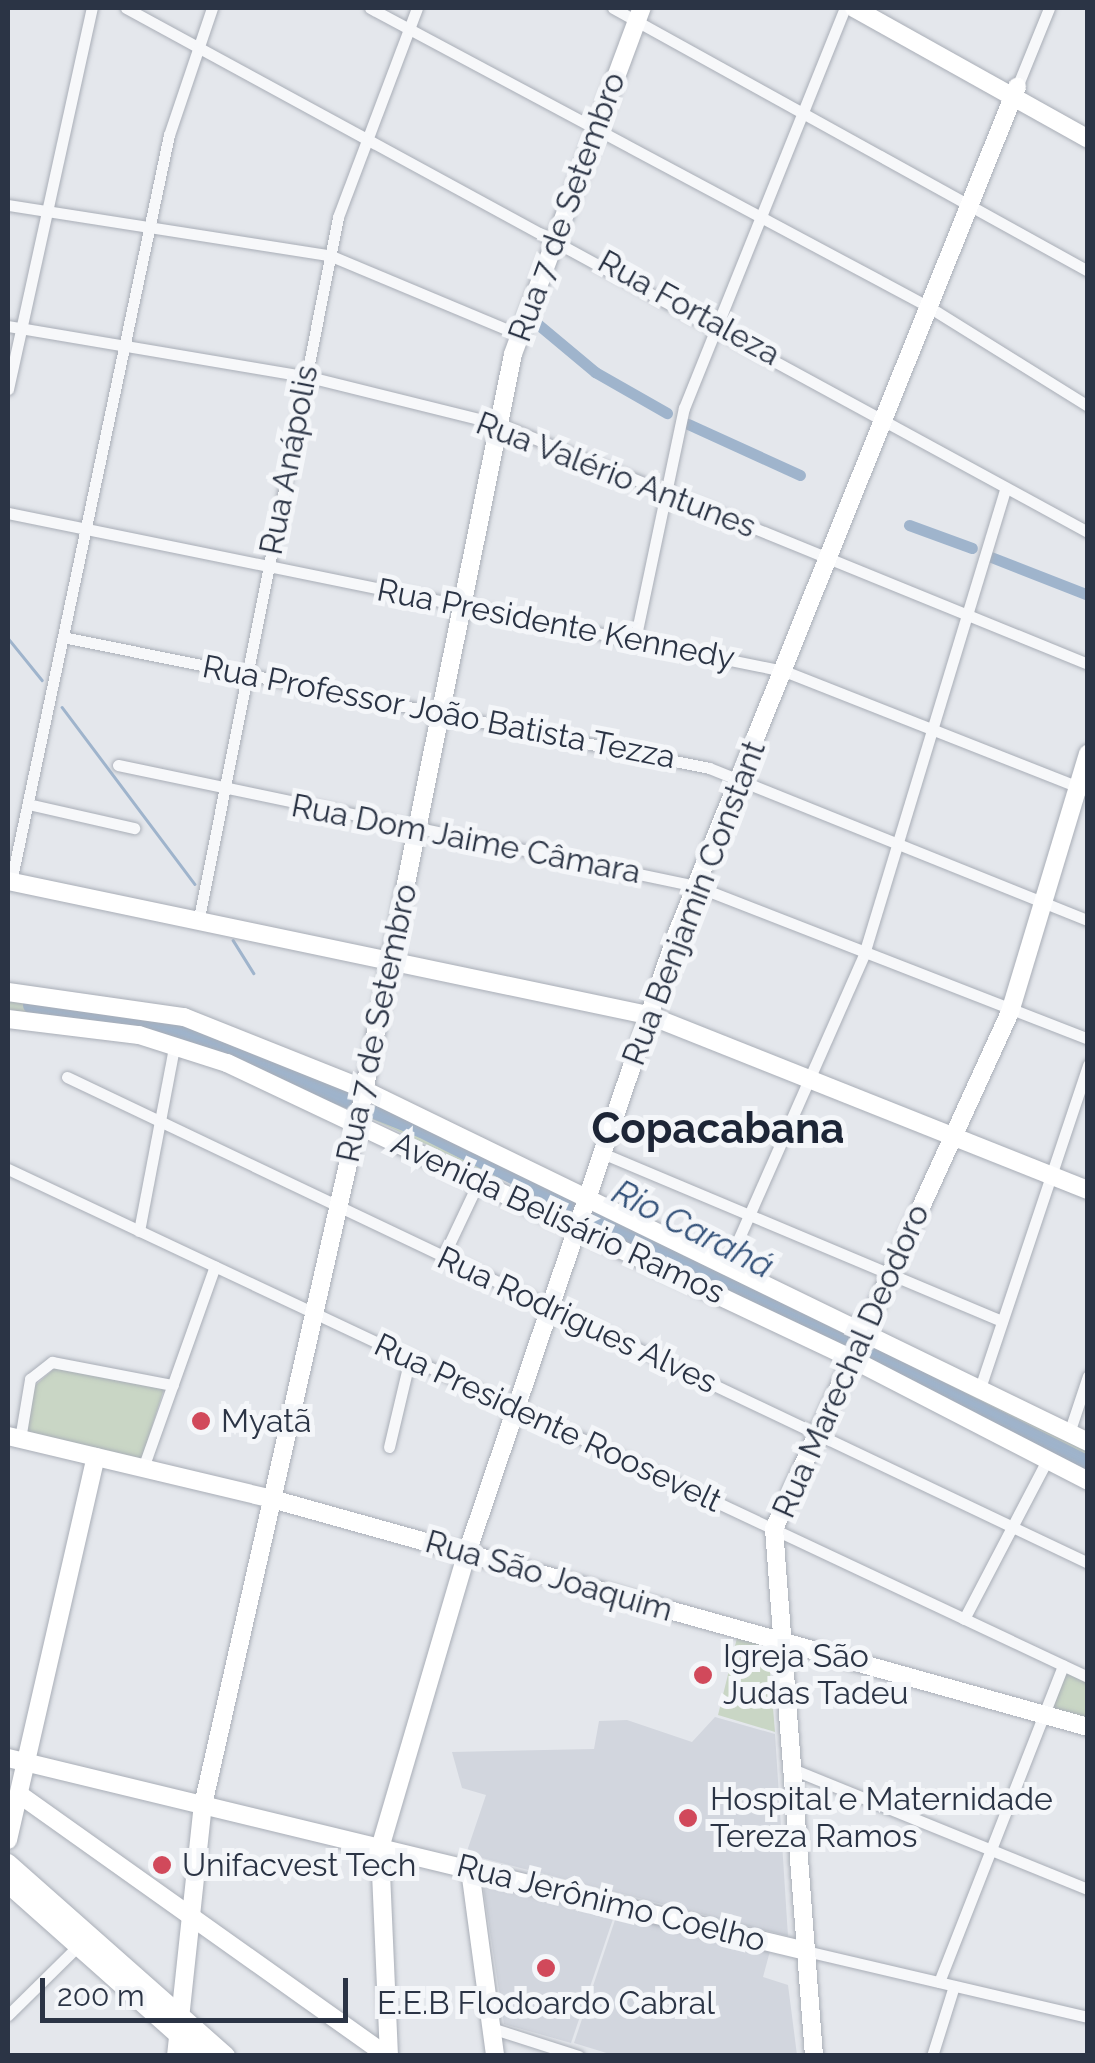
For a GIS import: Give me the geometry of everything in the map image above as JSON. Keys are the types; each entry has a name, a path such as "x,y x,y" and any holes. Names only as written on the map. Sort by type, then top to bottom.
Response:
{"street":[{"path":"8,389 14,327 92,8"},
{"name":"Rua Fortaleza","path":"126,8 718,322 886,417 1004,490 1088,532"},
{"path":"212,8 198,44 150,227 10,881 648,1015 1088,1190"},
{"path":"370,8 930,307 1088,406"},
{"name":"Rua Anápolis","path":"198,923 329,255 367,133 417,8"},
{"path":"613,8 639,14 972,201 1088,271"},
{"path":"635,640 664,491 718,322 845,8"},
{"path":"854,8 1088,127"},
{"path":"876,8 1088,140"},
{"name":"Rua Benjamin Constant","path":"388,2056 380,1848 467,1553 648,1015 696,886 1049,8"},
{"name":"Rua 7 de Setembro","path":"176,2056 188,1914 203,1805 361,1105 518,334 552,233 639,14"},
{"path":"8,205 329,255 518,334"},
{"name":"Rua Valério Antunes","path":"14,327 305,376 499,424 1088,664"},
{"path":"728,1263 864,954 1004,490"},
{"name":"Rua Presidente Kennedy","path":"8,513 784,671 1082,789"},
{"name":"Rua Professor João Batista Tezza","path":"63,637 441,712 740,778 1088,920"},
{"name":"Rua Marechal Deodoro","path":"814,2056 774,1529 1010,1012 1082,789 1088,754"},
{"name":"Rua Dom Jaime Câmara","path":"118,766 696,886 1010,1012 1088,1038"},
{"path":"28,804 134,828"},
{"name":"Avenida Belisário Ramos","path":"8,992 184,1017 583,1211 1088,1481"},
{"name":"Avenida Belisário Ramos","path":"8,1019 174,1043 361,1105 479,1181 583,1211 728,1263 1088,1442"},
{"path":"140,1231 174,1043"},
{"path":"980,1388 1048,1175 1088,1065"},
{"name":"Rua Rodrigues Alves","path":"67,1078 1088,1563"},
{"path":"602,1154 1002,1321"},
{"name":"Rua Presidente Roosevelt","path":"8,1169 1088,1677"},
{"path":"444,1257 479,1181"},
{"path":"143,1468 215,1266"},
{"path":"389,1448 410,1358"},
{"path":"14,1438 30,1379 52,1362 173,1385"},
{"path":"1069,1433 1088,1376"},
{"name":"Rua São Joaquim","path":"14,1438 272,1499 1088,1727"},
{"path":"8,1840 32,1764 96,1457"},
{"path":"964,1618 1046,1460"},
{"path":"940,1982 1063,1665"},
{"name":"Rua Jerônimo Coelho","path":"8,1758 806,1950"},
{"path":"792,1768 1088,1889"},
{"path":"22,1796 388,2056"},
{"path":"8,1863 226,2056"},
{"path":"470,1870 495,2056"},
{"path":"8,1884 202,2056"},
{"path":"8,2015 78,1946"},
{"path":"806,1950 1088,2018"},
{"path":"932,2056 954,1986"},
{"path":"492,2028 579,2056"}],"shaded area":[{"name":"Hospital e Maternidade Tereza Ramos","path":"715,1717 775,1734 788,1936 466,1854 486,1795 462,1788 452,1752 594,1749 599,1721 627,1720 692,1742"},
{"name":"E.E.B Flodoardo Cabral","path":"482,1879 615,1913 571,2043 504,2024"},
{"name":"Hospital e Maternidade Tereza Ramos","path":"617,1914 770,1951 763,1977 788,1985 797,2055 613,2055 574,2043"}],"green space":[{"path":"8,997 168,1018 357,1092 350,1109 226,1055 8,1009"},
{"path":"373,1104 578,1197 574,1213 372,1119"},
{"path":"594,1204 862,1335 852,1354 584,1224"},
{"path":"876,1341 1087,1447 1087,1473 867,1358"},
{"path":"55,1368 164,1389 141,1461 26,1434 31,1389"},
{"path":"737,1638 768,1647 775,1732 718,1715"},
{"path":"1063,1665 1087,1677 1087,1727 1043,1715"}],"waterway":[{"path":"534,321 595,372 667,413"},
{"path":"688,424 800,475"},
{"path":"909,525 972,548"},
{"path":"991,557 1088,595"},
{"path":"8,638 42,680"},
{"path":"62,707 195,884"},
{"path":"233,940 254,973"},
{"name":"Rio Carahá","path":"32,1005 172,1029 422,1129 1088,1465"}],"place":[{"name":"Myatã","path":"201,1421"},
{"name":"Igreja São Judas Tadeu","path":"703,1675"},
{"name":"Hospital e Maternidade Tereza Ramos","path":"688,1818"},
{"name":"Unifacvest Tech","path":"162,1865"},
{"name":"E.E.B Flodoardo Cabral","path":"546,1968"}],"district":[{"name":"Copacabana","path":"718,1129"}]}
